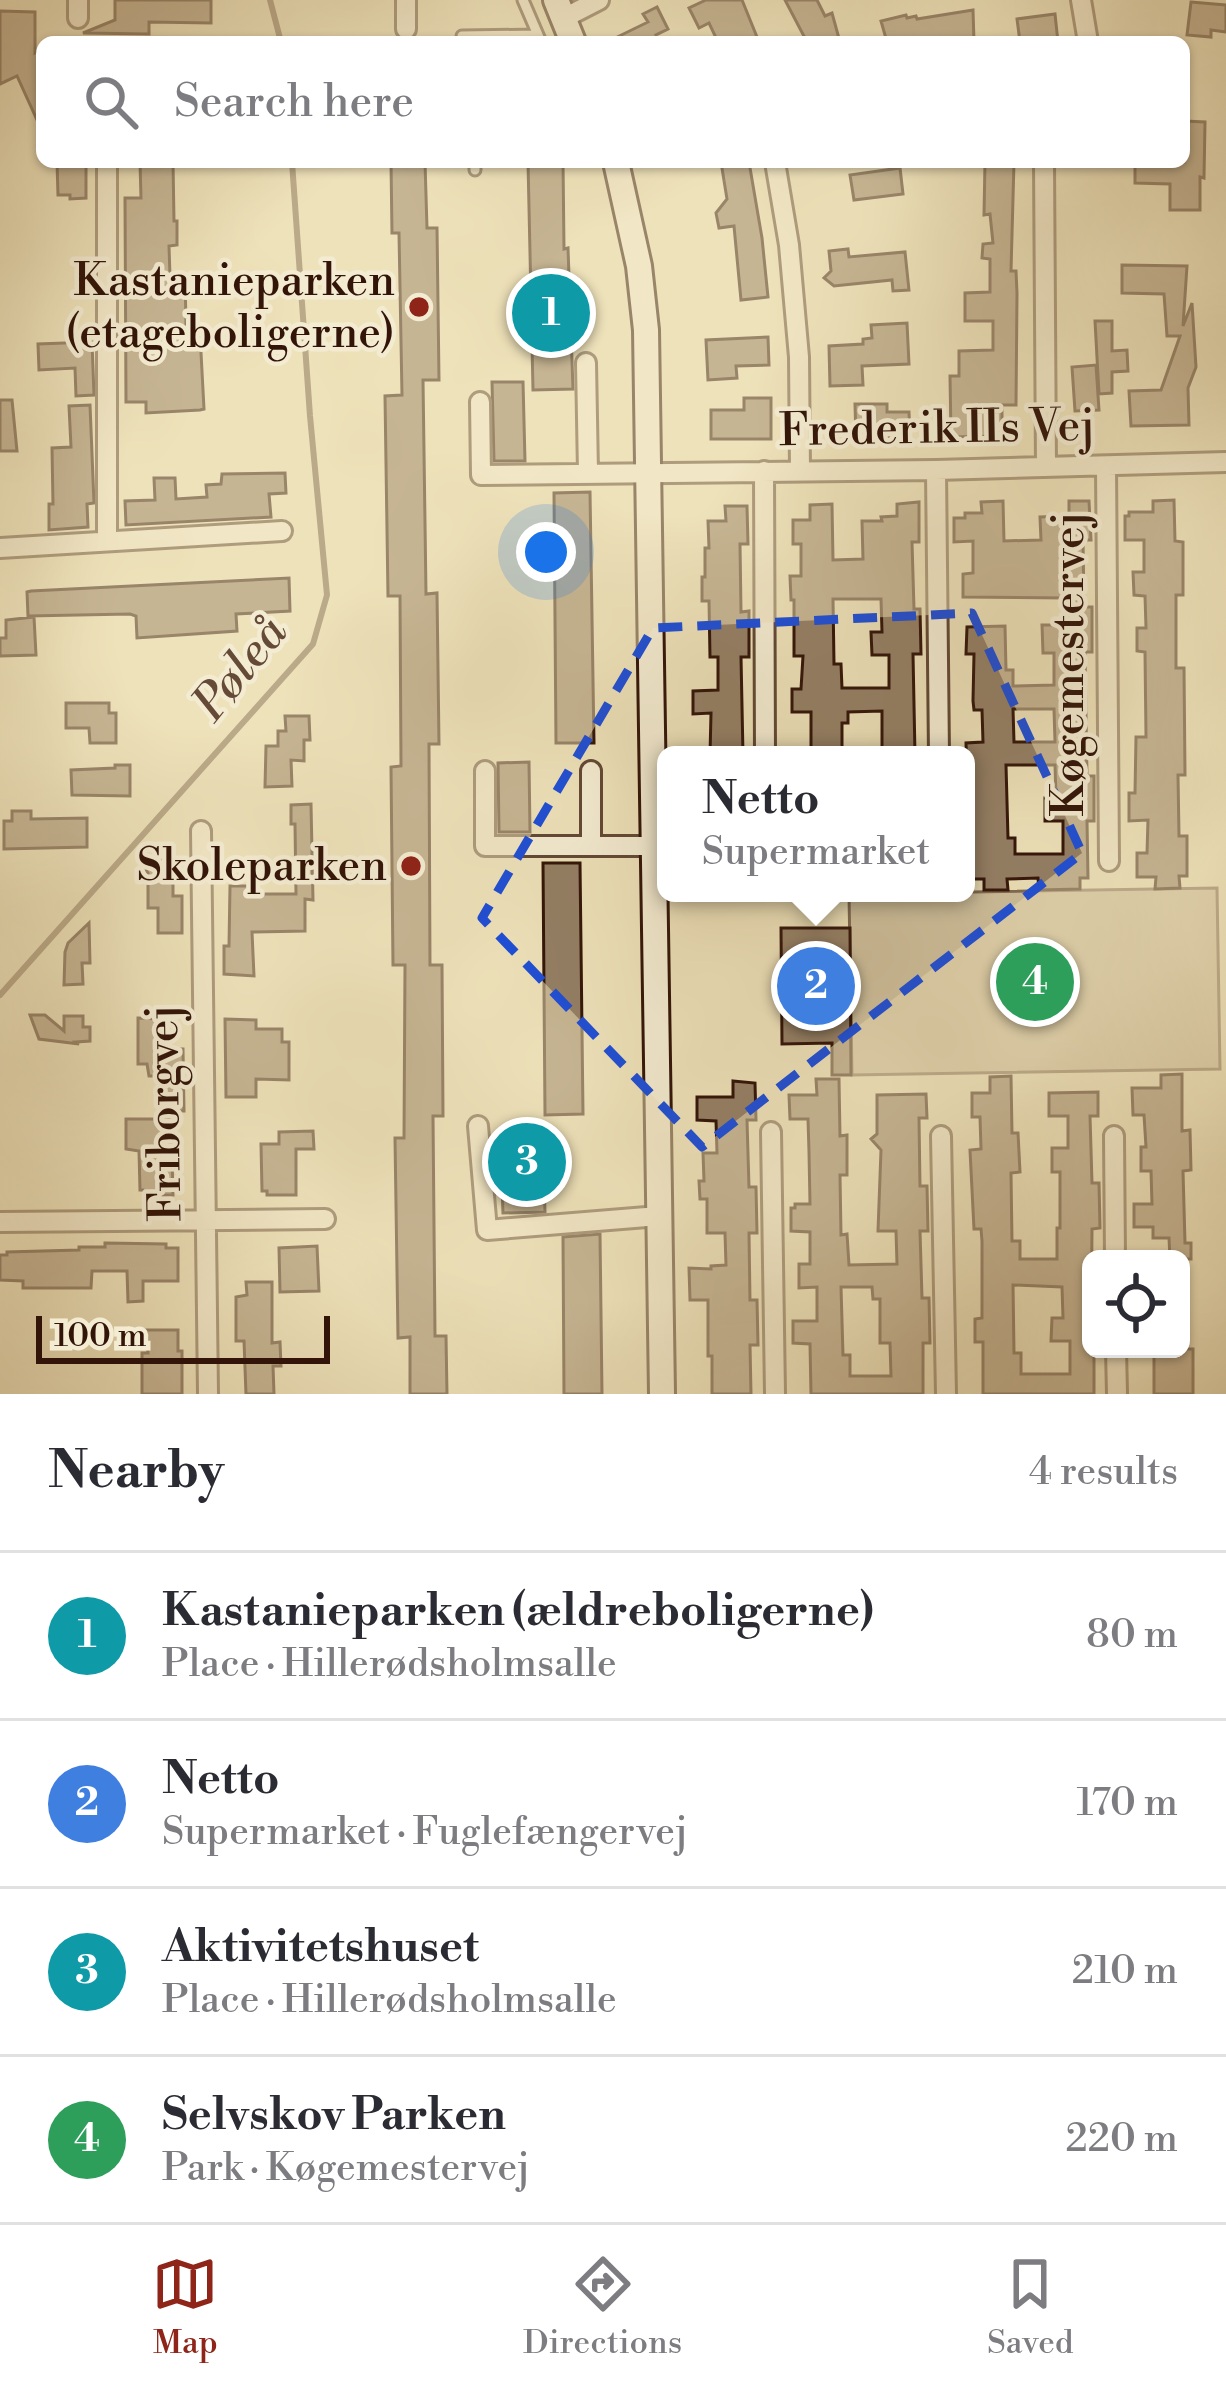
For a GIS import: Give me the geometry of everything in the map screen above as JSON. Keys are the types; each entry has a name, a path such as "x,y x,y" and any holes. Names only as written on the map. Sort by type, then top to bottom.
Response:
{"street":[{"path":"406,0 406,28"},
{"path":"564,20 599,0"},
{"path":"1081,0 1087,36"},
{"path":"106,168 106,541"},
{"path":"618,168 639,266 646,330 662,1394"},
{"path":"776,168 797,335 800,470"},
{"path":"1044,168 1046,467"},
{"path":"586,363 587,473"},
{"name":"Frederik IIs Vej","path":"479,403 481,475 1226,462"},
{"name":"Køgemestervej","path":"1106,466 1109,861"},
{"path":"936,470 939,746"},
{"path":"764,471 765,746"},
{"path":"0,548 282,531"},
{"path":"485,771 485,846 654,846"},
{"path":"591,771 591,846"},
{"name":"Friborgvej","path":"201,832 208,1394"},
{"path":"478,1126 487,1230 658,1216"},
{"path":"771,1132 776,1394"},
{"path":"941,1136 946,1394"},
{"path":"1114,1136 1115,1250"},
{"path":"0,1222 325,1220"},
{"path":"1116,1358 1117,1394"}],"lane":[{"path":"523,0 539,36"}],"highlighted area":[{"path":"972,613 1082,853 702,1147 482,918 653,628"}],"shaded area":[{"path":"1217,888 1220,1069 852,1075 849,902 975,902 975,892"}],"building":[{"path":"115,0 211,0 211,23 149,22 149,34 83,33 115,20"},
{"path":"706,0 742,0 757,36 715,36 709,23 699,28 689,8"},
{"path":"785,0 817,0 825,16 832,13 838,36 804,36"},
{"path":"1191,2 1226,5 1226,32 1211,30 1211,37 1187,35"},
{"path":"657,7 668,29 657,36 619,36 648,22 643,14"},
{"path":"973,10 974,36 885,36 881,21 906,15 917,19"},
{"path":"0,11 35,12 36,118 17,76 0,84"},
{"path":"1055,14 1057,36 1019,36 1017,19"},
{"path":"1190,121 1205,122 1200,210 1170,210 1170,184 1135,183 1135,168 1190,168"},
{"path":"57,168 86,168 86,198 58,195"},
{"path":"140,168 173,168 177,245 169,246 170,276 185,276 186,324 196,323 196,334 200,334 204,409 146,413 146,402 126,402 125,198 141,198"},
{"path":"391,168 425,168 427,228 437,228 439,380 423,380 426,594 437,593 439,744 429,744 430,965 442,965 443,1116 433,1116 435,1336 446,1336 447,1394 410,1394 410,1337 398,1338 395,1138 404,1138 405,965 393,965 391,767 401,766 400,596 388,596 385,396 402,395 399,233 392,233"},
{"path":"528,168 563,168 573,389 533,390"},
{"path":"722,168 750,168 768,297 741,300 734,226 719,228 716,213 727,199"},
{"path":"900,168 903,194 854,200 850,175"},
{"path":"985,168 1014,168 1011,271 1016,271 1017,293 1016,405 1002,405 1002,436 951,437 950,376 959,376 959,351 993,350 993,321 965,321 965,293 990,292 990,259 982,258 983,244 993,243 990,214 984,215"},
{"path":"848,249 849,257 905,252 909,290 893,291 892,280 834,286 824,278 831,271 829,251"},
{"path":"1122,265 1187,266 1183,326 1192,303 1196,367 1188,388 1189,425 1131,426 1129,391 1161,390 1180,336 1167,336 1164,294 1122,293"},
{"path":"1095,321 1112,321 1112,351 1127,350 1128,371 1112,372 1112,393 1099,394"},
{"path":"907,323 909,364 862,366 863,385 830,386 829,346 863,344 863,339 872,338 871,325"},
{"path":"768,337 769,365 736,366 737,378 708,380 706,340"},
{"path":"92,342 94,395 76,396 75,368 39,370 38,344"},
{"path":"1096,365 1099,410 1075,411 1072,367"},
{"path":"492,382 523,382 525,461 494,461"},
{"path":"744,398 771,398 771,439 711,439 711,410 744,410"},
{"path":"0,400 12,400 17,451 0,451"},
{"path":"855,404 887,404 887,412 909,412 910,438 856,439"},
{"path":"90,405 94,503 87,504 88,527 49,530 52,448 71,447 69,406"},
{"path":"285,473 286,493 269,494 271,517 126,525 125,501 155,500 154,478 175,478 176,499 207,497 206,485 221,484 222,474"},
{"path":"590,492 594,743 556,743 554,493"},
{"path":"1174,500 1175,541 1183,542 1183,595 1176,595 1176,668 1184,668 1185,775 1178,775 1179,836 1187,836 1187,876 1179,876 1180,888 1155,889 1156,877 1137,877 1137,853 1147,853 1148,820 1129,821 1129,793 1135,793 1136,737 1146,737 1145,652 1137,651 1137,628 1146,628 1145,596 1134,595 1133,572 1144,572 1144,540 1125,540 1125,516 1153,512 1153,501"},
{"path":"1003,501 1004,541 1041,540 1040,517 1069,516 1069,501 1089,501 1091,540 1083,540 1084,607 1092,607 1092,652 1085,652 1087,776 1094,776 1094,821 1087,821 1088,878 1080,878 1080,889 1039,890 1038,878 1007,879 1008,890 984,890 984,879 975,879 975,746 966,743 983,742 982,710 974,710 974,654 966,654 967,627 1005,626 1006,670 1013,670 1013,686 1054,685 1054,653 1043,653 1042,625 1066,625 1065,598 963,597 963,574 973,573 973,541 954,542 954,518 982,513 981,502","holes":["1013,709 1054,709 1055,742 1014,742","1006,765 1055,765 1056,798 1045,798 1045,821 1063,821 1063,854 1015,854 1015,838 1008,838"]},
{"path":"919,502 919,542 912,542 921,654 913,654 915,746 882,746 882,711 848,712 848,723 842,723 842,746 811,746 811,712 792,712 792,689 801,689 803,656 794,656 790,576 801,576 801,544 793,544 793,520 810,520 810,505 832,504 833,560 863,559 862,521 897,516 897,504","holes":["833,599 881,599 882,632 871,632 872,655 889,655 889,688 842,688 841,664 834,664"]},
{"path":"725,506 747,506 748,544 740,544 741,612 749,611 749,657 741,657 743,746 710,746 711,713 693,714 693,691 718,690 718,657 710,657 709,601 702,601 702,577 705,548 709,548 708,521 726,521"},
{"path":"289,578 290,611 236,614 237,631 137,638 136,616 130,614 28,616 27,592 31,591"},
{"path":"34,617 36,655 0,656 6,620"},
{"path":"66,703 109,703 109,713 116,713 116,743 90,743 89,728 66,728"},
{"path":"285,716 309,716 310,740 304,740 304,761 291,760 292,786 265,787 266,746 278,746 278,731 286,731"},
{"path":"529,762 530,832 499,832 498,763"},
{"path":"130,765 130,796 72,795 71,770"},
{"path":"311,804 313,900 305,899 305,931 252,932 254,976 224,974 230,886 254,886 255,894 296,894 291,805"},
{"path":"12,811 31,811 31,819 87,818 87,847 4,849 4,821 12,821"},
{"path":"164,852 173,860 173,896 182,896 182,933 158,933 158,908 148,908 148,873 143,865"},
{"path":"543,863 580,863 583,1114 545,1115"},
{"path":"89,923 90,963 82,963 83,984 64,985 68,943"},
{"path":"781,928 850,928 851,1075 832,1075 832,1043 782,1044"},
{"path":"30,1015 45,1015 64,1031 64,1016 83,1016 83,1027 90,1027 90,1041 39,1039"},
{"path":"138,1018 159,1019 159,1026 165,1026 164,1049 183,1049 184,1111 162,1111 161,1076 149,1076 147,1064 138,1064"},
{"path":"225,1019 256,1020 256,1029 282,1029 282,1042 289,1042 289,1080 256,1079 256,1097 226,1097"},
{"path":"1182,1074 1182,1131 1190,1130 1191,1170 1183,1171 1185,1243 1191,1243 1191,1259 1190,1250 1170,1250 1169,1238 1153,1238 1153,1227 1134,1227 1134,1204 1152,1204 1151,1171 1141,1171 1141,1147 1146,1147 1144,1115 1133,1115 1132,1088 1161,1088 1161,1075"},
{"path":"1011,1076 1012,1133 1018,1133 1020,1172 1011,1173 1012,1241 1020,1241 1020,1259 1057,1259 1060,1172 1052,1172 1052,1148 1068,1148 1068,1116 1049,1116 1049,1093 1098,1092 1098,1116 1090,1116 1092,1183 1099,1183 1100,1228 1092,1229 1092,1250 1082,1250 1082,1358 1094,1358 1094,1394 983,1394 983,1342 975,1342 975,1319 982,1318 982,1241 981,1229 974,1229 970,1150 981,1149 980,1117 972,1117 972,1093 990,1093 990,1077","holes":["1013,1285 1062,1287 1063,1318 1052,1318 1051,1341 1070,1341 1070,1374 1021,1374 1021,1353 1014,1353"]},
{"path":"816,1079 839,1079 840,1136 847,1135 847,1175 840,1175 841,1235 847,1234 849,1265 897,1264 896,1231 878,1231 881,1150 871,1139 877,1134 877,1095 926,1094 927,1118 919,1118 920,1186 927,1186 928,1231 920,1231 922,1298 929,1298 930,1343 923,1343 923,1394 811,1394 810,1344 793,1343 793,1321 817,1321 817,1287 799,1288 799,1264 810,1264 810,1232 791,1231 791,1208 810,1204 808,1119 790,1119 789,1095 817,1095","holes":["841,1287 872,1287 873,1299 880,1299 880,1343 890,1343 891,1376 850,1376 850,1355 843,1355"]},
{"path":"733,1081 755,1083 756,1120 747,1120 749,1187 756,1187 757,1233 749,1233 750,1300 757,1300 758,1345 750,1345 751,1394 712,1394 708,1300 690,1300 689,1268 726,1265 725,1233 707,1233 707,1199 700,1199 703,1153 717,1153 716,1121 697,1120 697,1097 733,1097"},
{"path":"126,1119 171,1119 173,1195 144,1195 140,1190 139,1151 126,1149"},
{"path":"313,1131 314,1149 296,1149 296,1195 267,1195 262,1191 261,1144 279,1144 279,1132"},
{"path":"543,1136 545,1212 503,1213 502,1187 511,1187 509,1137"},
{"path":"600,1234 602,1394 564,1394 563,1237"},
{"path":"105,1243 178,1248 178,1281 143,1281 143,1301 128,1302 127,1271 92,1271 91,1288 23,1288 23,1281 0,1280 0,1255 7,1252 79,1250 105,1247"},
{"path":"317,1246 319,1291 280,1292 279,1248"},
{"path":"246,1282 272,1282 272,1343 280,1342 281,1366 273,1366 274,1394 246,1394 244,1341 236,1341 236,1297 247,1295"},
{"path":"146,1330 178,1330 182,1394 142,1394"},
{"path":"1193,1349 1193,1394 1154,1394 1154,1358 1190,1358"}],"waterway":[{"name":"Pøleå","path":"270,0 279,36"},
{"name":"Pøleå","path":"0,995 313,644 327,595 292,168"}],"place":[{"name":"Kastanieparken (etageboligerne)","path":"419,307"},
{"name":"Kastanieparken (ældreboligerne)","path":"551,313"},
{"name":"Skoleparken","path":"411,866"},
{"name":"Selvskov Parken","path":"1035,982"},
{"name":"Netto","path":"816,986"},
{"name":"Aktivitetshuset","path":"527,1162"}]}
